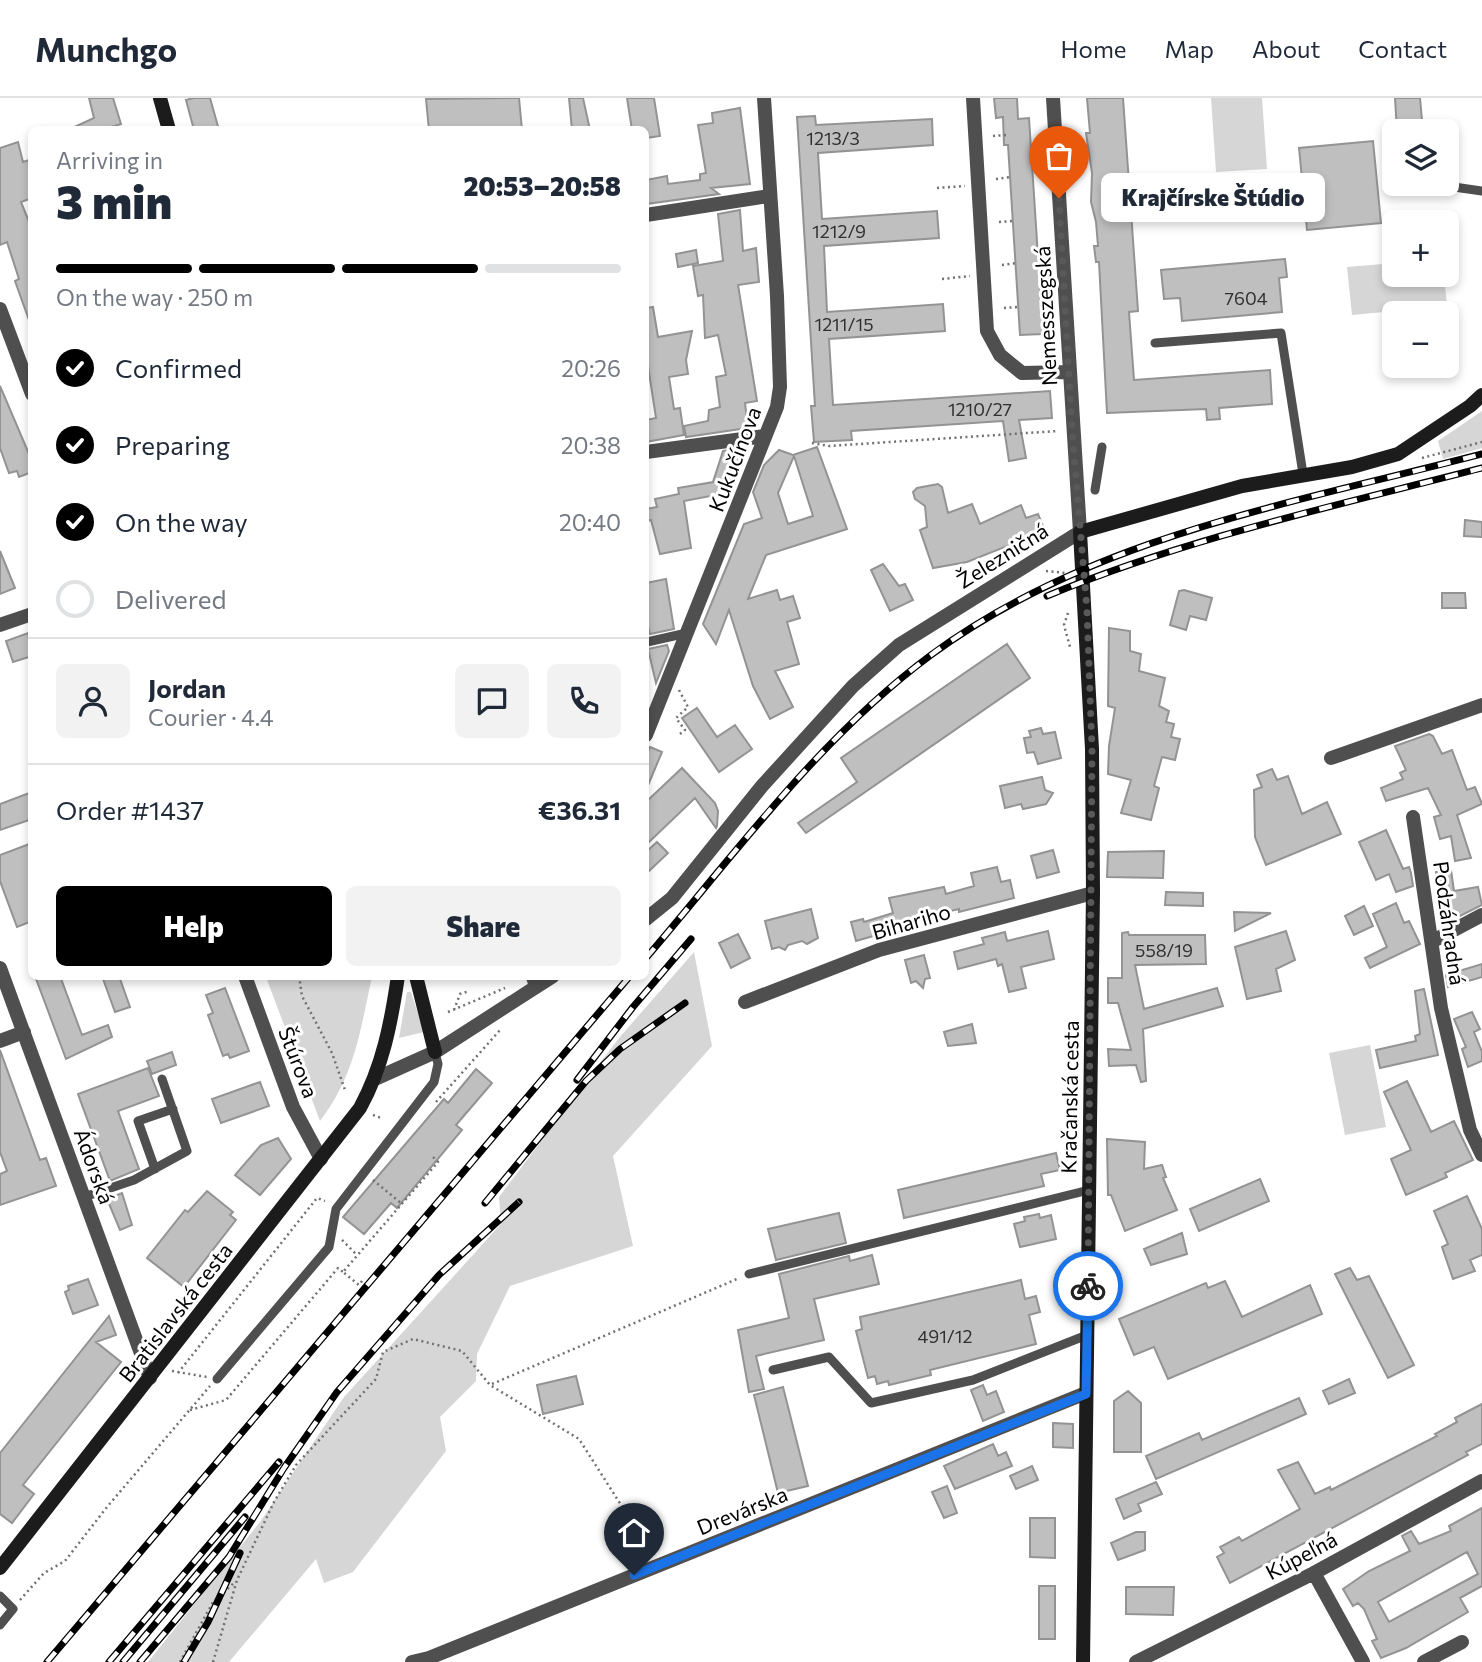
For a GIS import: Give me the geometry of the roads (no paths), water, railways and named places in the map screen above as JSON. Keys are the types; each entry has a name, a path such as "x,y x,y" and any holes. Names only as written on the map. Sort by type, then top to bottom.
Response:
{"street":[{"path":"160,98 168,126"},
{"name":"Kukučínova","path":"649,727 772,423 780,387 764,98"},
{"path":"973,98 987,331 1000,355 1022,373 1069,372"},
{"name":"Nemesszegská","path":"1053,98 1080,532"},
{"path":"649,215 769,196"},
{"path":"0,309 28,383"},
{"name":"Železničná","path":"649,917 672,898 762,786 853,686 899,645 1080,532 1242,486 1352,467 1398,454 1470,407 1482,395"},
{"path":"649,452 765,436"},
{"name":"Kračanská cesta","path":"1080,532 1092,735 1093,893 1083,1662"},
{"path":"0,625 28,615"},
{"path":"1331,758 1482,705"},
{"name":"Podzáhradná","path":"1413,817 1441,1008 1471,1130 1482,1155"},
{"name":"Bihariho","path":"745,1002 878,950 1093,893"},
{"path":"1433,941 1482,915"},
{"name":"Ádorská","path":"0,968 84,1197 155,1372"},
{"name":"Štúrova","path":"246,980 293,1107 321,1159"},
{"name":"Bratislavská cesta","path":"0,1568 360,1108 377,1078 391,1023 396,980"},
{"path":"417,980 435,1052"},
{"path":"377,1078 435,1052 532,982"},
{"path":"0,1041 24,1032"},
{"name":"Drevárska","path":"412,1662 429,1658 1086,1394"},
{"name":"Kúpeľná","path":"1136,1662 1314,1573 1482,1481"},
{"path":"1314,1573 1363,1662"},
{"path":"1424,1662 1462,1642"}],"lane":[{"path":"1459,188 1482,191"},
{"path":"1155,343 1281,333 1303,474"},
{"path":"1095,490 1102,447"},
{"path":"649,642 687,633"},
{"path":"217,1379 329,1247 337,1209 434,1082 438,1064 435,1052"},
{"path":"84,1197 134,1180 187,1151 162,1079"},
{"path":"155,1169 138,1121 173,1110"},
{"path":"749,1274 1089,1190"},
{"path":"774,1370 829,1357 871,1403 973,1380 1087,1335"},
{"path":"0,1596 13,1609 0,1625"}],"railway":[{"path":"649,954 780,798 852,722 931,655 993,614 1058,581 1126,552 1196,529 1267,508 1482,454"},
{"path":"1047,596 1100,575 1207,540 1482,468"},
{"path":"577,1080 633,1007 691,939"},
{"path":"47,1662 627,980"},
{"path":"485,1203 586,1081 620,1049 685,1003"},
{"path":"140,1662 229,1557 284,1468 337,1392 439,1275 519,1202"},
{"path":"109,1662 279,1462"},
{"path":"123,1662 245,1517"},
{"path":"184,1662 208,1622 240,1553"}],"place":[{"name":"Krajčírske Štúdio","path":"1059,198"}]}
